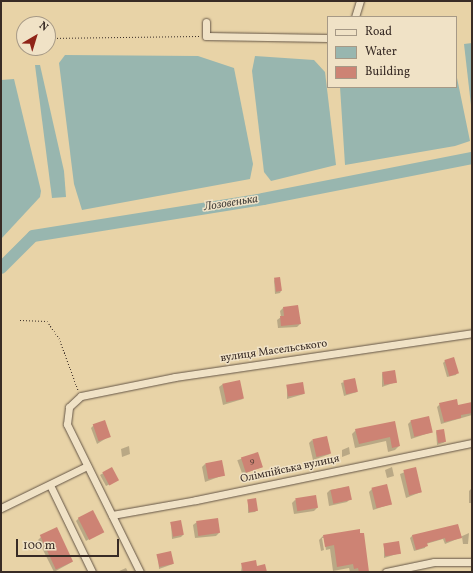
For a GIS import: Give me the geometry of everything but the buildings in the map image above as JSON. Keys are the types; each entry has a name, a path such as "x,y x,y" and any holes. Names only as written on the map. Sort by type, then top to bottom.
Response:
{"street":[{"path":"355,16 360,1"},
{"path":"206,22 206,36 327,38"},
{"name":"вулиця Масельського","path":"81,396 175,377 472,333"},
{"path":"81,396 69,407 66,416 67,424 140,572"},
{"name":"Олімпійська вулиця","path":"112,515 196,500 472,443"},
{"path":"1,508 87,466"},
{"path":"50,485 92,572"},
{"path":"386,572 434,562 472,562"}],"path":[{"path":"56,38 206,36"},
{"path":"20,320 47,321 60,338 81,396"}],"water":[{"path":"472,43 472,114 464,44"},
{"path":"65,55 198,56 234,68 253,164 250,179 82,210 74,184 59,63"},
{"path":"255,56 314,60 325,72 336,165 271,181 264,172 252,71"},
{"path":"35,65 40,65 64,171 66,197 52,198"},
{"path":"457,78 470,141 455,146 345,165 340,88 457,88"},
{"path":"14,79 41,191 40,197 1,239 1,80"}],"waterway":[{"name":"Лозовенька","path":"1,268 33,236 263,199 472,158"}]}
